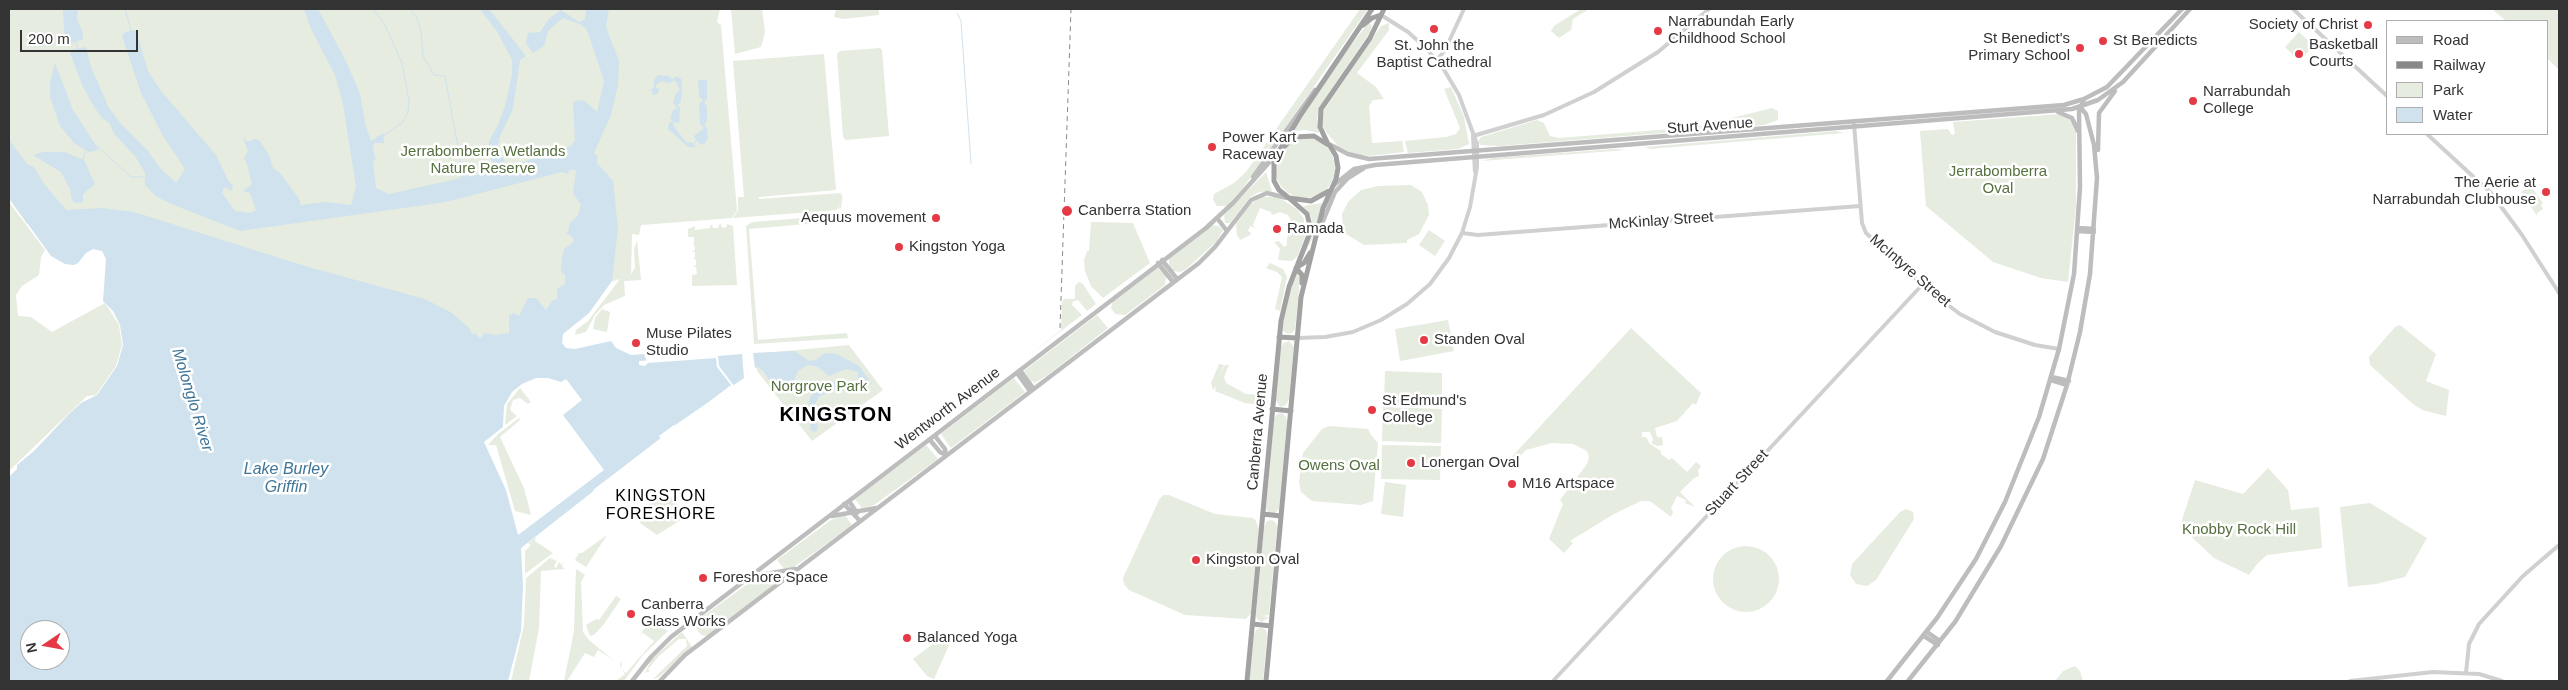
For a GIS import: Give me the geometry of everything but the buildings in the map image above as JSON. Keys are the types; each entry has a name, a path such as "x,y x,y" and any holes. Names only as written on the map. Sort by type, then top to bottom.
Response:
{"highway":[{"name":"Canberra Avenue","path":"1247,681 1279,337 1285,302 1309,237 1311,224 1305,212 1279,190 1274,178 1273,168 1277,153 1331,68 1372,9"},
{"name":"Canberra Avenue","path":"1266,681 1302,292 1325,202 1332,188 1338,166 1335,153 1320,127 1321,109 1375,28 1384,9"},
{"path":"1357,30 1381,12"},
{"path":"1366,22 1372,22 1375,28"},
{"path":"1277,153 1290,140 1300,135 1314,136 1328,143"},
{"path":"1289,198 1311,201 1332,188"},
{"path":"1302,292 1302,275 1296,268 1305,262 1315,242"},
{"path":"1279,337 1297,338"},
{"path":"1272,409 1291,411"},
{"path":"1262,516 1281,518"},
{"path":"1252,624 1271,626"}],"main road":[{"name":"Sturt Avenue","path":"1328,143 1348,154 1369,159 2069,104 2090,96 2113,82 2182,9"},
{"path":"1908,681 1939,643 1970,599 2017,516 2043,459 2068,383 2085,305 2094,230 2099,113 2122,82 2190,9"},
{"path":"2147,46 2154,47"},
{"path":"1247,187 1331,68"},
{"name":"Sturt Avenue","path":"1332,188 1352,170 1372,165 2057,112 2095,102 2122,82"},
{"path":"1887,681 1926,634 1976,559 1998,516 2026,453 2051,379 2074,274 2078,229 2080,107 2084,99"},
{"path":"2032,108 2073,105 2080,107 2086,114 2092,136 2097,170"},
{"path":"2057,112 2073,119 2080,138"},
{"path":"2080,138 2085,134 2092,136"},
{"name":"Wentworth Avenue","path":"632,681 663,644 1217,218 1277,153"},
{"path":"1318,232 1330,200 1337,190 1355,172 1372,165"},
{"path":"660,681 684,655 1175,281 1210,252 1253,198 1270,193 1289,198"},
{"path":"1217,218 1227,231"},
{"path":"2078,229 2094,230"},
{"path":"1160,261 1175,281"},
{"path":"1018,372 1032,390"},
{"path":"2051,379 2068,383"},
{"path":"935,436 945,449 946,455"},
{"path":"930,440 940,452 946,455"},
{"path":"849,501 857,512 860,521"},
{"path":"844,504 850,513 860,521"},
{"path":"828,517 882,505"},
{"path":"750,577 800,567"},
{"path":"1926,634 1939,643"}],"street":[{"path":"1437,60 1445,50 1464,9"},
{"path":"1473,136 1544,115 1594,92 1658,52 1709,9"},
{"path":"2293,9 2386,95"},
{"path":"1297,338 1326,337 1348,333 1372,324 1399,310 1421,293 1439,272 1462,233 1471,203 1475,172 1473,136 1461,98 1437,60 1415,38 1381,12"},
{"name":"McIntyre Street","path":"1854,121 1860,206 1862,223 1866,233 1949,307 1982,327 2036,345 2059,349"},
{"path":"2428,135 2491,193 2522,235 2559,293"},
{"name":"McKinlay Street","path":"1462,233 1476,236 1860,206"},
{"name":"Stuart Street","path":"1553,681 1922,284"},
{"path":"2466,673 2469,644 2479,624 2523,576 2559,545"},
{"path":"2350,681 2429,672 2486,675 2502,681"}],"green space":[{"name":"Jerrabomberra Wetlands Nature Reserve","path":"9,9 720,9 717,22 721,25 737,210 732,218 641,225 639,235 632,234 631,274 635,268 634,249 637,240 641,280 624,281 625,296 604,305 595,315 586,332 575,335 576,330 588,321 620,279 609,282 516,387 411,295 48,219 27,224 9,199"},
{"path":"731,9 762,9 765,32 761,47 735,54"},
{"path":"836,9 879,9 879,15 843,19 834,17"},
{"path":"1360,9 1368,9 1243,188 1227,206 1217,206 1213,200 1214,194 1234,183 1246,172"},
{"path":"1581,9 1589,9 1573,19 1571,30 1559,38 1551,31 1554,26"},
{"path":"2492,9 2559,9 2559,70 2548,59 2548,20 2505,20"},
{"path":"1368,23 1372,25 1370,32 1320,106 1317,118 1319,133 1306,130 1294,131 1341,58"},
{"path":"1389,23 1389,30 1357,73 1376,87 1384,99 1373,100 1369,106 1372,143 1402,141 1404,152 1369,156 1353,154 1338,146 1327,133 1322,125 1322,113 1381,26"},
{"name":"Basketball Courts","path":"2299,32 2314,46 2299,61 2285,47"},
{"path":"880,48 882,50 889,136 846,140 843,137 837,54 840,51"},
{"path":"824,54 836,190 759,197 759,199 841,193 842,197 837,210 733,218 738,210 738,197 744,197 733,61"},
{"path":"1451,87 1464,117 1469,144 1458,149 1408,153 1405,141 1446,137 1456,134 1460,128 1444,89"},
{"path":"1772,108 1778,111 1778,120 1764,125 1499,146 1481,145 1478,142 1481,137 1537,120 1544,123 1550,136 1559,138 1696,127"},
{"name":"Jerrabomberra Oval","path":"2060,114 2071,120 2076,130 2076,206 2068,282 2041,278 1993,262 1926,206 1920,131 1948,129 1952,135 1955,134 1953,122"},
{"path":"1836,131 1844,133 1650,149 1645,147"},
{"path":"1305,138 1322,143 1330,151 1335,168 1330,185 1322,193 1305,198 1288,193 1280,185 1275,168 1280,151 1288,143"},
{"path":"1615,149 1626,150 1481,161 1493,158"},
{"path":"1266,172 1272,191 1259,192 1250,197 1230,223 1225,223 1224,215"},
{"path":"1411,185 1422,192 1428,205 1429,215 1419,234 1407,240 1407,243 1364,245 1346,234 1343,229 1342,214 1348,202 1361,190 1378,186"},
{"path":"2530,185 2543,203 2541,205 2543,209 2537,213 2537,216 2521,192"},
{"path":"843,193 841,208 838,209"},
{"path":"1262,197 1281,199 1297,209 1304,219 1305,237 1297,257 1292,261 1278,260 1280,249 1274,242 1279,241 1284,247 1287,245 1287,238 1293,224 1288,215 1280,212 1272,215 1271,212 1260,208 1253,225 1255,228 1250,226 1248,231 1251,233 1250,235 1240,240 1237,235 1236,224 1250,204"},
{"path":"9,202 45,250 41,257 39,275 22,286 16,295 18,316 31,317 52,332 105,303 119,325 122,345 116,366 96,395 87,396 9,471"},
{"path":"1322,203 1314,235 1300,264 1313,228 1311,216 1303,206"},
{"path":"829,216 829,222 749,229 758,340 847,333 848,338 754,344 746,226 752,222"},
{"path":"1091,222 1133,223 1150,263 1103,298 1091,286 1085,271 1084,260 1087,251 1089,251"},
{"path":"721,224 722,228 727,227 727,224 733,226 737,285 692,286 692,275 697,274 696,267 693,266 696,265 696,260 692,258 695,258 695,252 692,252 695,250 694,244 691,244 694,243 694,237 688,237 688,229 695,226 695,230 710,228 710,225 713,228 718,228"},
{"path":"1211,225 1219,226 1223,230 1216,242 1185,270 1180,272 1173,271 1169,265 1169,259"},
{"path":"1429,230 1445,241 1435,256 1419,245"},
{"path":"1270,263 1283,269 1287,277 1280,311 1275,309 1282,277 1277,272 1266,268"},
{"path":"1159,265 1166,276 1165,285 1125,315 1115,314 1111,308 1113,300"},
{"path":"1297,271 1300,279 1295,329 1292,333 1288,334 1283,331 1283,323"},
{"path":"1079,282 1083,284 1096,304 1087,311 1078,300 1073,301 1072,305 1082,315 1025,358 1061,330 1062,302 1064,299 1075,299 1075,286"},
{"path":"602,309 610,312 607,332 593,329 595,318"},
{"path":"1097,315 1108,328 1049,374 1035,383 1031,380 1033,384 1024,371"},
{"name":"Standen Oval","path":"1448,320 1454,351 1400,361 1395,329"},
{"path":"2400,325 2436,354 2426,381 2449,390 2446,416 2422,410 2413,404 2370,365 2369,357 2395,327"},
{"path":"1631,328 1701,393 1696,405 1693,403 1677,421 1655,428 1657,437 1662,437 1663,445 1657,446 1651,443 1653,440 1650,432 1642,432 1642,437 1646,437 1650,444 1661,451 1661,454 1669,460 1672,458 1687,472 1696,462 1701,466 1698,470 1699,476 1694,478 1680,492 1695,507 1685,503 1686,500 1677,496 1671,508 1673,512 1671,517 1650,501 1641,501 1614,514 1570,541 1573,543 1564,553 1549,539 1563,504 1560,500 1587,464 1589,457 1587,451 1573,444 1552,443 1526,450 1511,466 1507,462"},
{"path":"1289,341 1294,347 1289,399 1286,405 1280,407 1275,399 1280,350 1283,343"},
{"name":"Norgrove Park","path":"849,345 883,390 812,441 757,371 755,354"},
{"path":"1219,364 1224,365 1219,376 1225,365 1229,365 1224,377 1226,383 1246,394 1259,395 1261,375 1267,376 1263,400 1269,401 1262,405 1245,403 1215,391 1216,386 1213,390 1211,383"},
{"path":"1385,371 1442,373 1442,405 1384,403"},
{"path":"1014,378 1025,392 951,448 941,434"},
{"path":"520,388 531,402 528,404 520,398 513,400 510,410 517,416 505,425 507,404"},
{"path":"1383,407 1442,409 1441,443 1382,441"},
{"path":"1282,413 1286,417 1287,422 1279,509 1274,514 1268,512 1266,508 1274,419 1277,414"},
{"path":"519,418 520,420 500,437 524,488 531,515 515,511 496,445 488,445 498,434"},
{"name":"Owens Oval","path":"1329,426 1368,429 1378,443 1373,501 1361,505 1312,501 1301,492 1299,482 1303,453 1322,429"},
{"path":"926,445 938,459 874,505 862,508 855,499"},
{"name":"Lonergan Oval","path":"1382,445 1441,446 1440,480 1381,479"},
{"name":"Knobby Rock Hill","path":"2268,468 2288,490 2291,510 2319,507 2322,548 2267,555 2249,575 2214,558 2180,526 2195,480 2243,494"},
{"path":"1385,482 1406,485 1403,517 1381,514"},
{"path":"667,492 687,516 657,535 640,523 642,509"},
{"path":"1163,495 1169,495 1215,514 1253,518 1256,521 1259,529 1251,613 1246,619 1185,615 1129,590 1124,584 1123,578"},
{"path":"2370,503 2427,538 2405,577 2376,584 2348,587 2340,507"},
{"path":"1906,509 1913,512 1914,519 1876,580 1867,586 1856,584 1850,575 1852,564 1900,512"},
{"path":"845,515 852,525 794,567 785,570 777,560 831,520"},
{"path":"1272,520 1276,523 1277,528 1269,615 1262,616 1269,617 1262,622 1257,619 1256,615 1264,527 1267,521"},
{"path":"607,535 586,567 575,560 579,553 582,553"},
{"path":"536,537 535,541 553,553 525,574 525,551 531,545 528,543"},
{"path":"1746,546 1759,548 1769,556 1777,566 1779,579 1777,592 1769,602 1759,610 1746,612 1733,610 1723,602 1715,592 1713,579 1715,566 1723,556 1733,548"},
{"path":"550,558 557,561 554,566 556,568 559,562 562,565 564,561 562,566 565,569 541,571 539,628 529,681 511,681 524,625 526,578"},
{"path":"576,569 585,575 581,582 583,632 589,640 613,660 598,650 594,657 585,653 567,681 564,681 574,631"},
{"path":"766,575 773,585 707,636 701,635 694,625 695,622 753,580"},
{"path":"616,596 621,599 604,624 594,635 590,636 586,625 596,619 599,620"},
{"path":"650,620 668,631 643,655 624,681 616,681 625,674 622,670 626,673 654,641 643,633 640,635"},
{"path":"1262,628 1266,630 1267,635 1263,681 1249,681 1254,634 1257,629"},
{"path":"682,632 692,647 659,677 653,679 687,646 686,639 679,639 659,656 648,669 650,671 645,673 651,660"},
{"path":"942,637 951,641 934,679 927,676 913,659"},
{"path":"2075,666 2080,671 2083,681 2055,681 2063,671"}],"water":[{"path":"63,9 78,9 77,19 83,33 83,39 69,44 65,42"},
{"name":"Lake Burley Griffin","path":"304,9 318,9 346,61 360,94 366,127 371,141 383,133 384,143 374,143 373,149 376,160 373,161 376,188 389,194 461,178 457,163 463,162 468,177 497,170 489,154 489,141 505,106 512,75 512,60 498,33 480,9 489,9 526,56 520,60 513,109 500,136 497,151 504,159 505,169 560,148 571,146 575,140 573,103 577,100 585,101 597,112 604,81 587,30 582,25 563,18 548,31 544,46 533,53 526,43 528,33 540,32 549,19 561,10 579,22 585,19 586,9 609,9 606,27 619,61 618,85 611,115 594,153 597,156 597,163 613,181 618,228 612,281 589,313 563,334 562,343 566,348 575,349 611,341 616,348 631,355 644,354 647,362 742,354 744,378 659,436 661,438 521,548 523,587 521,631 508,681 9,681 9,477 17,469 17,465 34,451 69,414 81,403 97,395 117,366 123,345 120,325 113,311 103,301 106,259 102,251 93,249 86,253 78,263 74,265 65,264 51,256 9,198 9,140 28,165 34,167 44,184 66,210 101,208 134,212 305,266 425,299 452,313 469,328 473,335 475,333 479,338 484,333 495,335 509,333 509,315 514,313 519,316 528,298 536,298 546,310 552,301 557,299 557,289 565,284 565,275 561,272 564,249 574,242 572,236 566,234 569,224 578,215 581,205 573,193 576,170 569,170 568,174 562,172 446,202 240,231 157,197 145,185 145,173 135,156 115,135 109,123 102,118 94,107 82,85 70,53 74,49 86,47 91,67 109,108 122,125 149,152 159,167 176,183 185,169 163,136 141,93 122,36 124,33 136,31 148,71 161,91 216,155 229,182 233,185 232,191 224,187 222,193 235,211 250,213 256,210 250,193 243,191 252,184 244,158 248,151 243,138 248,142 254,139 259,140 269,155 273,168 280,173 300,200 300,205 326,202 351,205 356,187 343,104 335,75 311,29","holes":["536,378 548,378 561,382 566,379 582,400 563,415 604,470 518,535 506,490 484,442 503,427 504,406 512,392 522,384"]},
{"path":"55,63 73,110 99,150 89,152 74,143 60,126 50,97 50,82"},
{"path":"658,75 669,76 672,79 677,76 682,80 681,102 677,105 680,108 679,123 674,122 673,125 686,142 694,143 696,140 694,136 704,128 700,124 699,104 703,100 699,97 698,80 707,80 707,99 704,103 707,106 707,121 704,125 707,128 708,138 705,143 701,145 697,141 694,144 696,147 688,147 668,129 669,123 673,121 670,118 673,110 677,108 673,103 676,93 680,90 675,80 670,83 661,81 656,85 656,88 659,88 658,94 653,95 651,89 654,88 654,80"},
{"path":"43,152 64,152 84,160 95,184 83,194 83,202 76,203 72,200 70,189 61,172 33,155"},
{"path":"794,351 810,361 816,360 825,353 837,354 859,366 872,384 857,388 858,372 846,369 829,376 818,367 808,365 798,371 791,389 785,392 777,391 763,371 758,367 755,368 753,353"}],"pier":[{"path":"718,356 719,366 734,386 677,429 673,428 663,436 663,440 594,493 593,490 661,438 659,436 674,425 676,427 731,385 717,367 716,358 648,363 645,366 639,365 639,361"}],"waterway":[{"path":"125,9 131,30"},
{"path":"373,9 384,23 402,63 409,101 408,112 402,123 383,136"},
{"path":"410,9 417,18 421,32 423,56 434,75 445,76 461,164"},
{"path":"957,13 961,21 971,164"},
{"path":"75,41 78,49"},
{"path":"97,146 131,177 146,177"},
{"path":"83,161 86,148"},
{"path":"814,428 812,403 816,394 834,386 860,387"}],"railway":[{"path":"1060,328 1071,9"}],"place":[{"name":"Society of Christ","path":"2368,25"},
{"name":"St. John the Baptist Cathedral","path":"1434,29"},
{"name":"Narrabundah Early Childhood School","path":"1658,31"},
{"name":"St Benedicts","path":"2103,41"},
{"name":"St Benedict's Primary School","path":"2080,48"},
{"name":"Basketball Courts","path":"2299,54"},
{"name":"Narrabundah College","path":"2193,101"},
{"name":"Power Kart Raceway","path":"1212,147"},
{"name":"The Aerie at Narrabundah Clubhouse","path":"2546,192"},
{"name":"Canberra Station","path":"1067,211"},
{"name":"Aequus movement","path":"936,218"},
{"name":"Ramada","path":"1277,229"},
{"name":"Kingston Yoga","path":"899,247"},
{"name":"Standen Oval","path":"1424,340"},
{"name":"Muse Pilates Studio","path":"636,343"},
{"name":"St Edmund's College","path":"1372,410"},
{"name":"Lonergan Oval","path":"1411,463"},
{"name":"M16 Artspace","path":"1512,484"},
{"name":"Kingston Oval","path":"1196,560"},
{"name":"Foreshore Space","path":"703,578"},
{"name":"Canberra Glass Works","path":"631,614"},
{"name":"Balanced Yoga","path":"907,638"}],"district":[{"name":"KINGSTON","path":"836,415"},
{"name":"KINGSTON FORESHORE","path":"661,506"}],"water label":[{"name":"Molonglo River","path":"192,400"}]}
